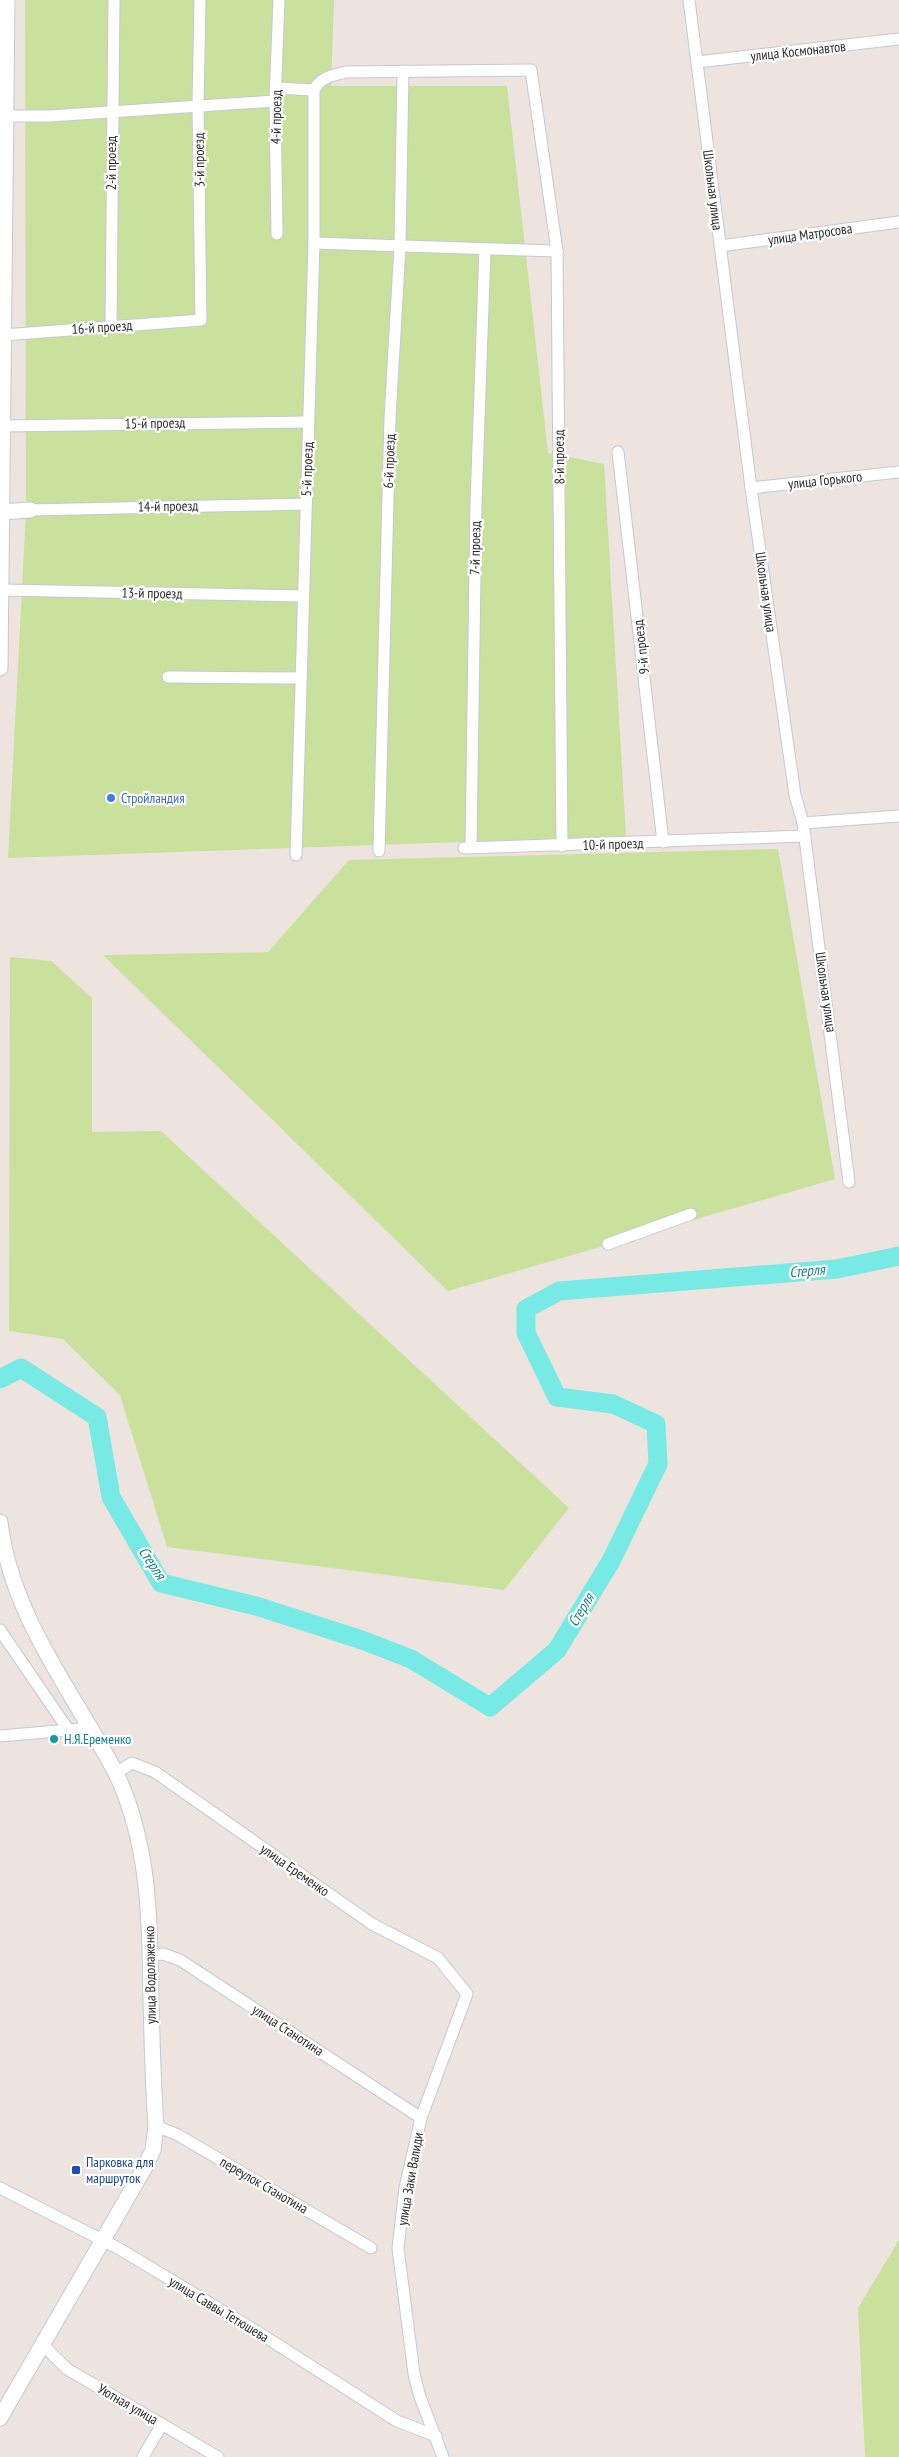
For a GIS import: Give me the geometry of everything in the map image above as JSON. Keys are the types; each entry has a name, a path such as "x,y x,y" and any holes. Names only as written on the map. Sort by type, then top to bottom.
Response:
{"main road":[{"path":"0,668 6,0"},
{"path":"1,512 30,510"},
{"name":"улица Водолаженко","path":"0,1522 13,1580 29,1622 92,1728 116,1773 125,1793 139,1837 148,1893 152,2064 156,2126 153,2150 145,2168 0,2418"}],"street":[{"name":"2-й проезд","path":"111,326 114,0"},
{"name":"3-й проезд","path":"200,0 198,106 200,320"},
{"name":"4-й проезд","path":"277,234 275,101 279,0"},
{"name":"Школьная улица","path":"689,0 751,488 795,795 805,836 849,1182"},
{"name":"улица Космонавтов","path":"697,62 899,39"},
{"name":"8-й проезд","path":"403,72 531,70 556,251 562,846"},
{"path":"277,88 316,86 329,76 346,72 403,72"},
{"name":"6-й проезд","path":"379,850 390,418 400,246 403,72"},
{"name":"5-й проезд","path":"296,855 314,243 316,86"},
{"path":"6,116 112,113 275,101"},
{"name":"улица Матросова","path":"720,246 899,222"},
{"path":"314,243 556,251"},
{"name":"7-й проезд","path":"467,848 485,249"},
{"name":"16-й проезд","path":"3,335 200,320"},
{"name":"15-й проезд","path":"2,426 308,422"},
{"name":"9-й проезд","path":"618,452 663,842"},
{"name":"улица Горького","path":"751,488 899,472"},
{"name":"14-й проезд","path":"30,510 306,504"},
{"name":"13-й проезд","path":"1,590 303,596"},
{"path":"168,677 301,678"},
{"path":"803,823 899,816"},
{"name":"10-й проезд","path":"467,848 805,836"},
{"path":"608,1244 691,1214"},
{"path":"0,1630 67,1728"},
{"path":"0,1736 67,1728 92,1728"},
{"name":"улица Еременко","path":"116,1773 132,1763 155,1772 372,1924 438,1958 466,1994"},
{"name":"улица Станотина","path":"150,1954 163,1954 180,1960 421,2118"},
{"name":"улица Заки Валиди","path":"442,2457 436,2436 420,2397 414,2374 398,2248 405,2188 421,2118 466,1994"},
{"name":"переулок Станотина","path":"156,2126 178,2135 372,2248"},
{"name":"улица Саввы Тетюшева","path":"0,2188 104,2240 256,2331 397,2421 436,2436"},
{"name":"Уютная улица","path":"43,2345 67,2369 218,2457"},
{"path":"143,2457 162,2424"}],"green space":[{"path":"25,0 334,0 331,86 507,86 548,453 604,464 626,836 8,858 26,511"},
{"path":"778,849 835,1179 448,1291 103,955 268,952 349,860"},
{"path":"10,957 51,961 92,998 92,1132 161,1131 569,1508 504,1590 167,1547 120,1395 63,1339 9,1331"},
{"path":"899,2240 899,2457 865,2457 858,2308"}],"waterway":[{"name":"Стерля","path":"0,1379 21,1368 97,1417 111,1497 161,1583 256,1606 362,1640 411,1659 490,1707 557,1650 611,1561 658,1464 656,1424 613,1404 557,1397 526,1333 526,1309 559,1291 837,1269 899,1256"}],"place":[{"name":"Стройландия","path":"111,798"},
{"name":"Н.Я.Еременко","path":"54,1739"},
{"name":"Парковка для маршруток","path":"76,2170"}]}
